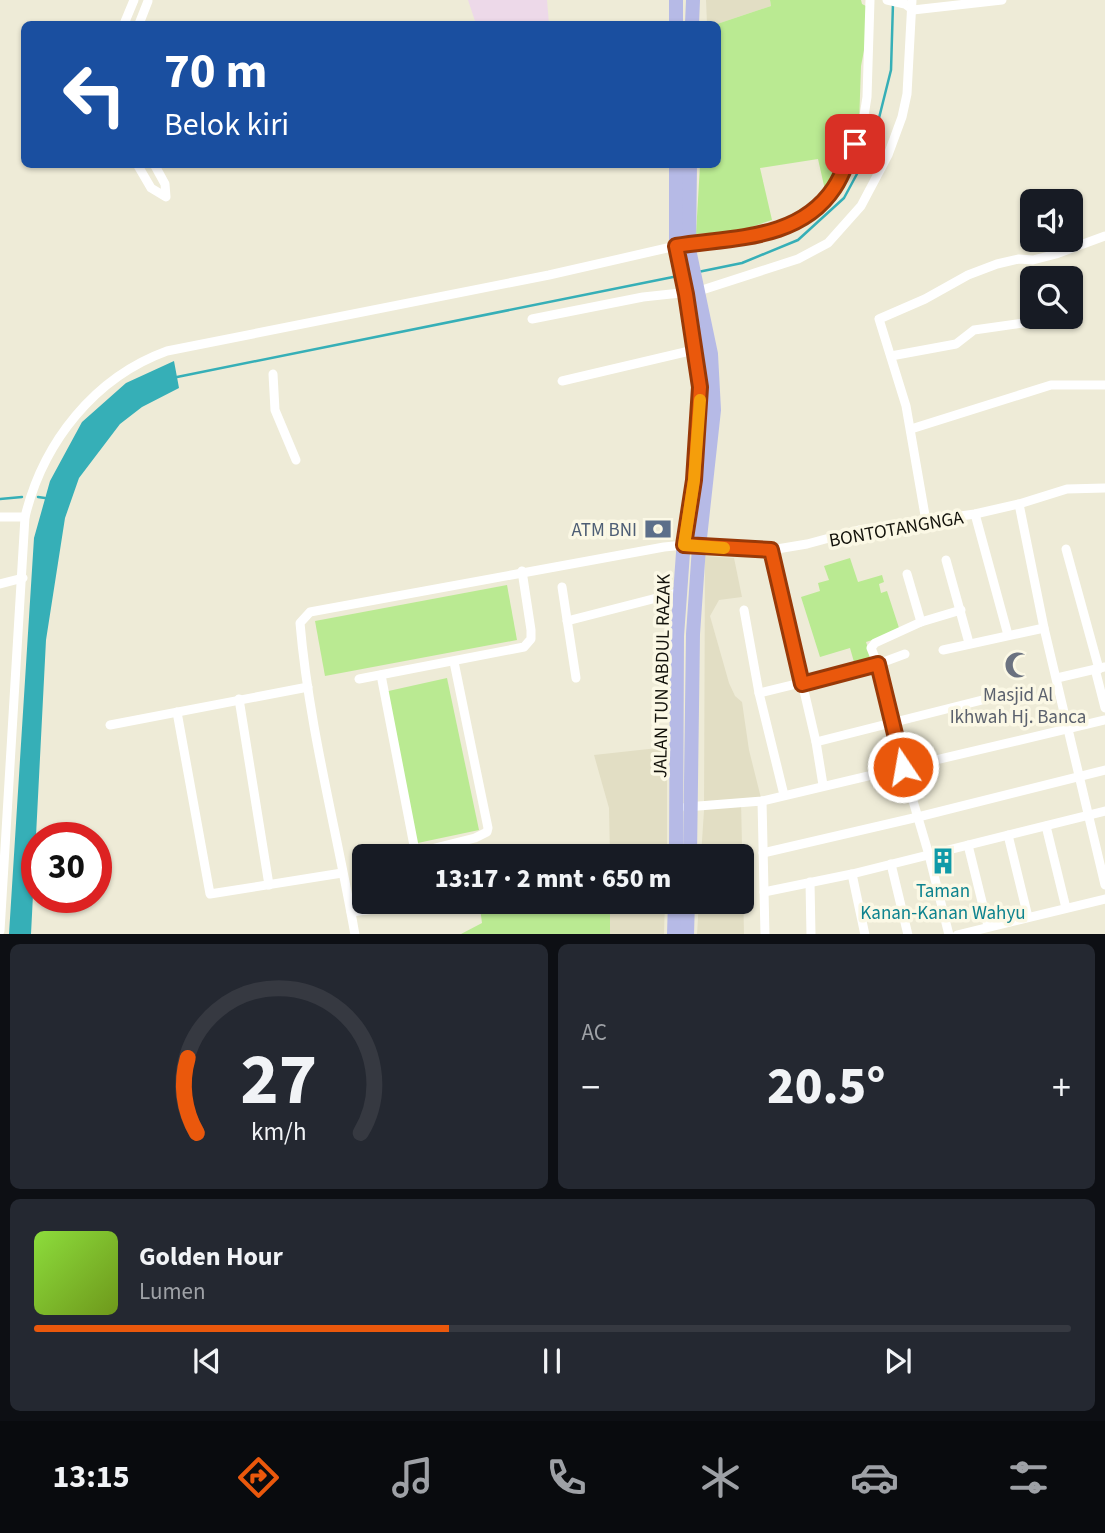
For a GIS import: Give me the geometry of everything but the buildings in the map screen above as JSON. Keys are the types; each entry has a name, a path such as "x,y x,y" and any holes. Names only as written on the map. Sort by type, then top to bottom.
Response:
{"main road":[{"path":"676,0 676,21"},
{"path":"692,21 693,0"},
{"path":"676,168 682,248"},
{"path":"682,248 690,168"},
{"name":"JALAN TUN ABDUL RAZAK","path":"678,844 685,807 699,547 714,410 682,248"},
{"name":"JALAN TUN ABDUL RAZAK","path":"689,844 677,636 684,545 694,480 703,348"},
{"path":"674,934 675,914"},
{"path":"687,934 688,914"}],"street":[{"path":"125,21 134,0"},
{"path":"140,21 147,0 155,0"},
{"path":"0,931 25,517 42,468 76,415 107,383 129,368 153,356 177,349 633,257 747,237 793,224 808,215 835,187 863,122 867,97 870,0"},
{"path":"887,0 908,3 1002,0"},
{"path":"533,319 692,289 810,254 838,234 861,206 888,155 905,106 908,3"},
{"path":"139,168 151,188 166,197 165,184 156,168"},
{"path":"926,521 911,429 891,356 879,324 880,319 920,302 960,278 997,264 1019,259 1033,260 1105,236"},
{"path":"891,356 956,344 974,330 1020,323"},
{"path":"562,381 703,348"},
{"path":"273,373 275,410 296,460"},
{"path":"911,429 1051,385 1105,385"},
{"name":"BONTOTANGNGA","path":"355,934 308,687 300,623 310,612 522,571 684,545 771,550 807,544 859,530 975,514 1066,489 1105,488"},
{"path":"1019,504 1044,628 1105,885"},
{"path":"975,514 1008,635"},
{"path":"0,517 25,517"},
{"path":"1066,549 1100,668 1105,708"},
{"path":"771,550 816,742 823,785"},
{"path":"946,560 969,643"},
{"path":"359,680 519,650 528,643 531,630 522,571"},
{"path":"907,574 921,622"},
{"path":"0,584 23,578"},
{"path":"562,587 576,678"},
{"path":"567,621 680,592"},
{"path":"744,610 759,693 784,795"},
{"path":"949,934 872,646 921,622 961,610"},
{"path":"943,650 1044,628"},
{"path":"759,693 878,664 905,654"},
{"path":"452,844 482,836 488,828 454,662"},
{"path":"1057,678 1100,668"},
{"path":"381,675 413,844"},
{"path":"110,725 308,687"},
{"path":"816,742 995,697"},
{"path":"239,699 269,884"},
{"path":"177,712 210,894"},
{"path":"685,807 762,801 1105,719"},
{"path":"763,853 1105,770"},
{"path":"762,801 765,934"},
{"path":"764,892 852,874 1105,811"},
{"path":"1046,826 1066,908"},
{"path":"1008,835 1028,917"},
{"path":"968,845 988,926"},
{"path":"891,864 908,934"},
{"path":"198,896 342,873"},
{"path":"852,874 865,934"},
{"path":"810,882 811,934"},
{"path":"957,934 1105,898"}],"shaded area":[{"path":"468,0 547,0 549,21 475,21"},
{"path":"706,0 770,0 771,6 721,23 707,21"},
{"path":"705,556 734,558 742,597 719,600 710,616 729,683 735,696 742,702 749,750 761,798 741,801 742,844 702,844"},
{"path":"667,747 667,844 610,844 609,808 594,755"},
{"path":"610,914 665,914 664,934 610,934"},
{"path":"698,914 744,914 744,934 697,934"}],"green space":[{"path":"770,0 861,0 862,4 872,9 861,66 859,125 844,163 825,190 818,159 760,168 772,220 739,231 696,234 700,168 721,168 721,23 771,6"},
{"path":"850,558 858,582 882,575 884,582 879,584 881,593 887,591 900,631 866,642 873,664 856,669 850,648 820,657 801,597 820,591 818,583 829,580 824,566"},
{"path":"507,585 517,640 325,676 315,621"},
{"path":"447,678 479,830 413,844 384,692"},
{"path":"481,914 610,914 610,934 461,934 482,923"}],"water":[{"path":"174,361 179,388 142,407 120,424 79,478 65,518 46,640 37,822 21,822 21,913 32,913 31,934 9,934 34,538 50,481 82,422 126,383"}],"waterway":[{"path":"698,272 742,263 798,240 844,198 872,146 891,70 893,3"},
{"path":"177,377 678,276"},
{"path":"0,499 22,497"},
{"path":"38,497 45,498"}],"slow traffic":[{"path":"700,400 694,480 684,545 724,548"}],"place":[{"name":"ATM BNI","path":"658,529"},
{"name":"Masjid Al Ikhwah Hj. Banca","path":"1018,665"},
{"name":"Taman Kanan-Kanan Wahyu","path":"943,861"}],"route":[{"path":"855,144 842,174 827,198 793,224 747,237 676,246 696,349 700,387 694,480 684,545 771,550 802,684 878,664 903,767"}]}
